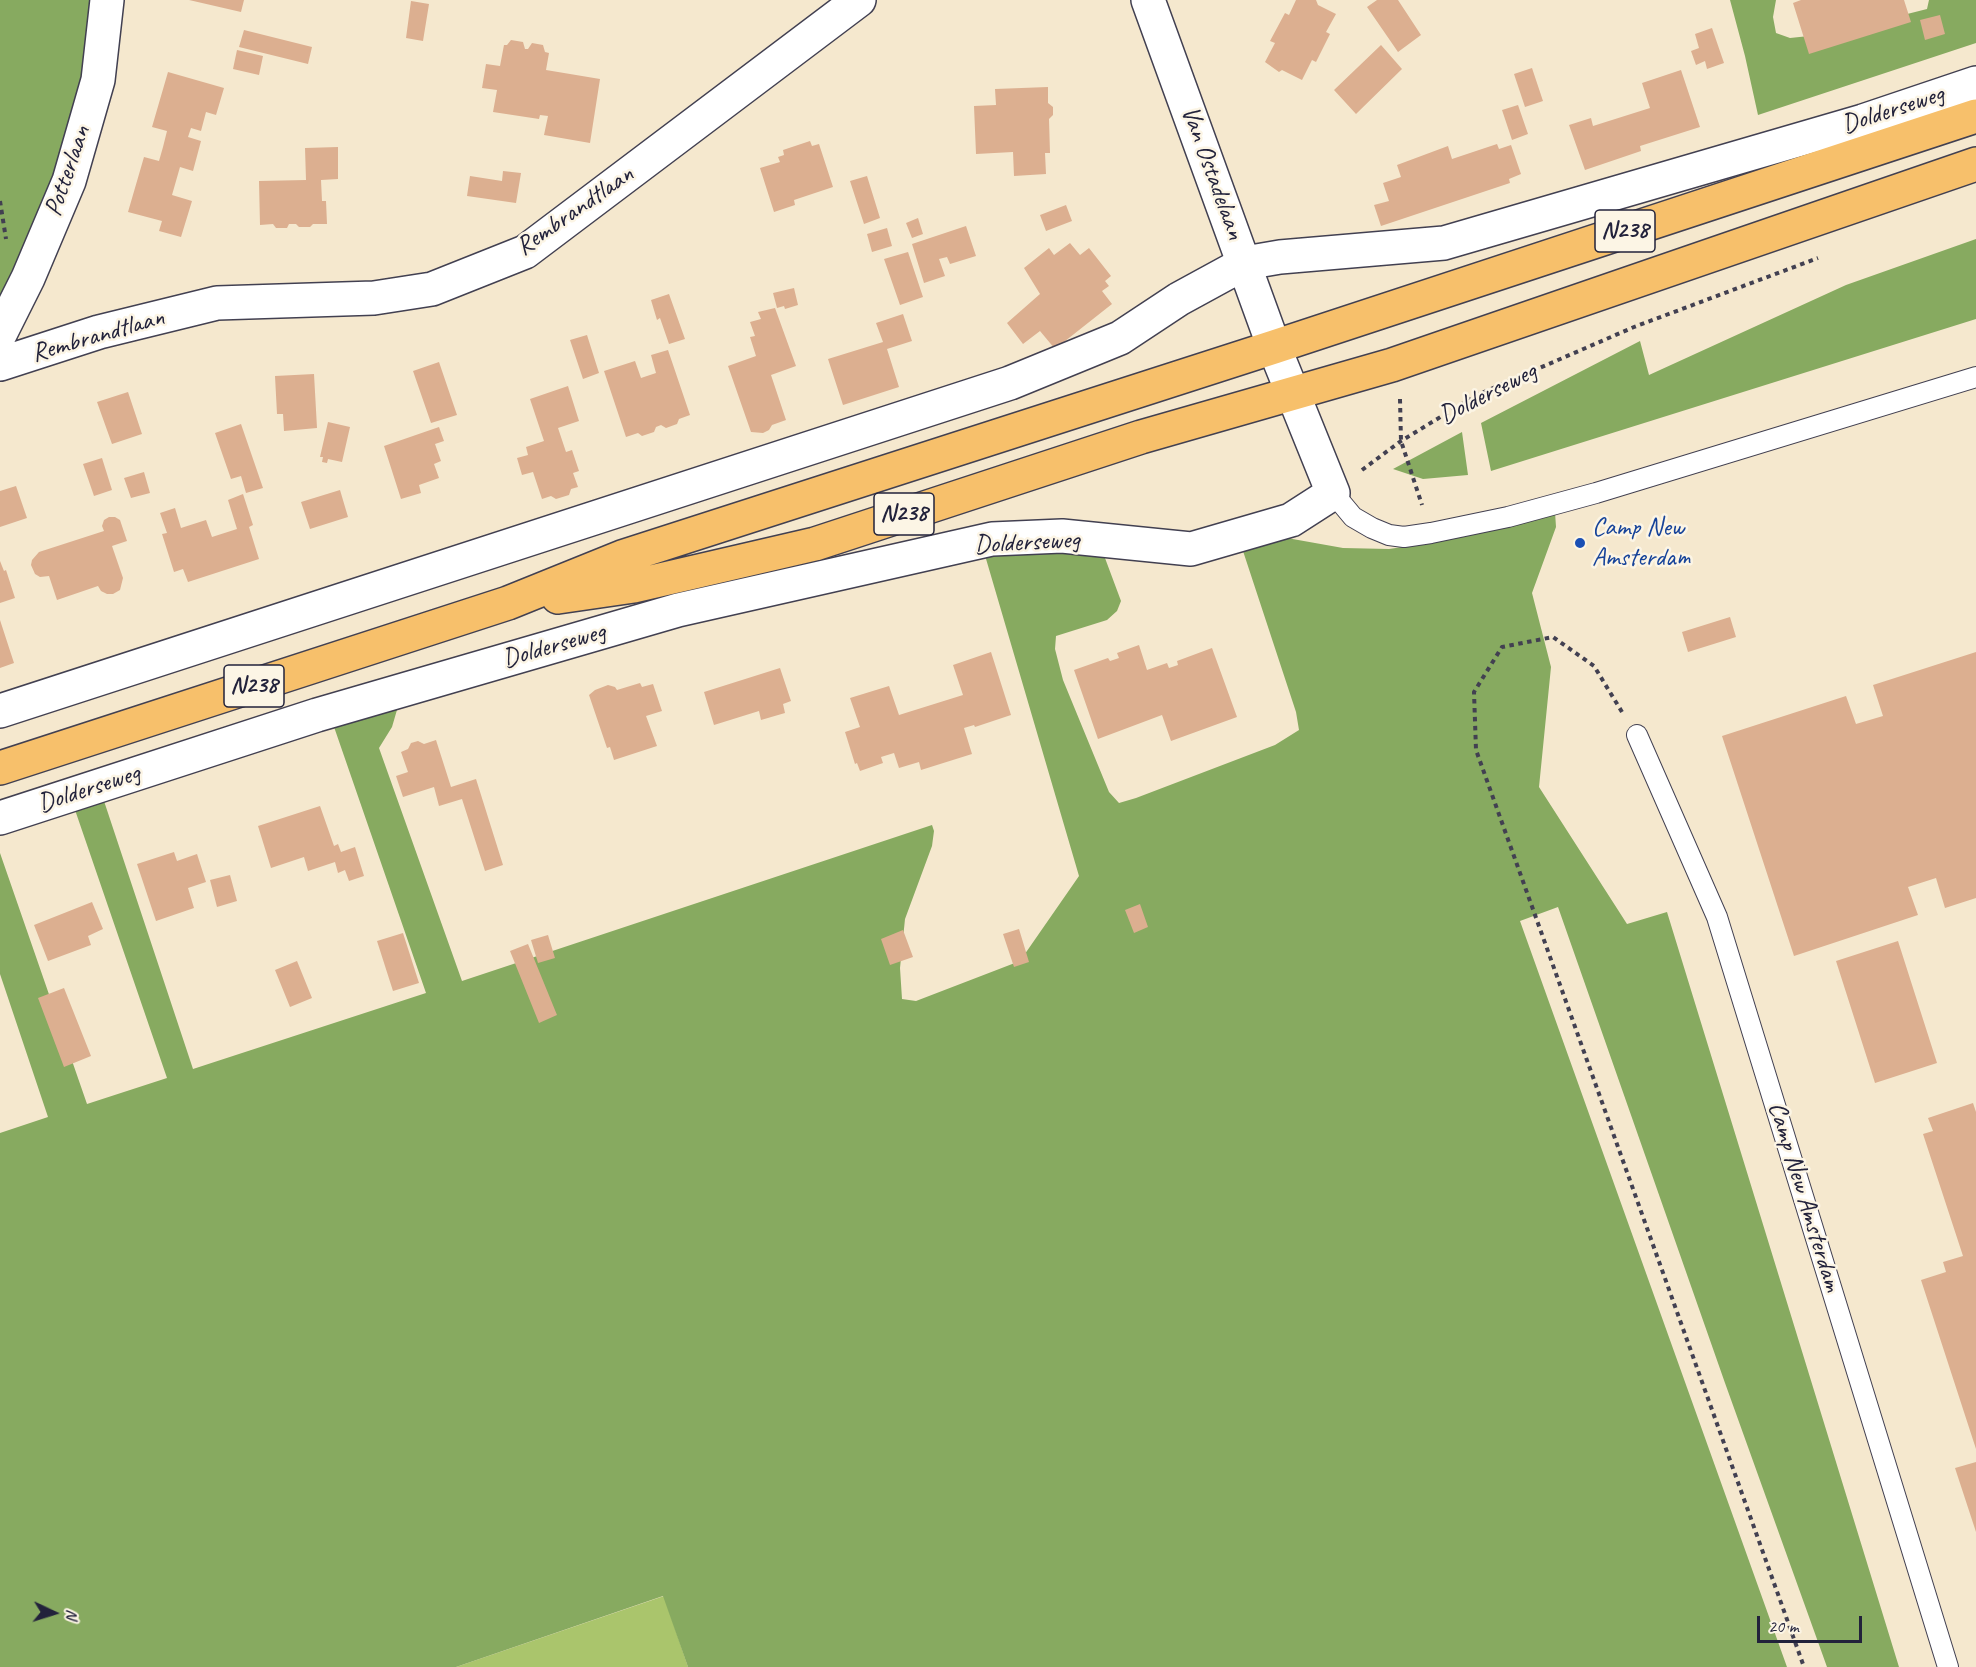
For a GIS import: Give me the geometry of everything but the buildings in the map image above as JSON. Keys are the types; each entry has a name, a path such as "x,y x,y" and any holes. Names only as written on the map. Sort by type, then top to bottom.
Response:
{"main road":[{"name":"Dolderseweg","path":"0,768 508,603 621,557 1976,117"},
{"name":"Dolderseweg","path":"508,603 634,586 815,544 1141,437 1392,365 1976,164"}],"street":[{"name":"Potterlaan","path":"0,334 28,278 69,181 98,80 107,0"},
{"name":"Rembrandtlaan","path":"0,364 99,332 217,303 374,298 432,289 525,252 858,0"},
{"name":"Van Ostadelaan","path":"1148,0 1274,346"},
{"name":"Dolderseweg","path":"0,711 1010,383 1120,338 1179,299 1245,263 1292,256 1444,243 1863,121 1976,83"},
{"path":"1274,346 1333,493"},
{"name":"Dolderseweg","path":"0,818 317,715 678,610 992,539 1062,536 1191,549 1291,520 1333,493"}],"lane":[{"path":"1333,493 1353,516 1371,528 1389,535 1404,537 1431,533 1596,493 1976,377"},
{"name":"Camp New Amsterdam","path":"1637,735 1718,917 1948,1667"}],"path":[{"path":"0,232 5,237"},
{"name":"Dolderseweg","path":"1333,493 1401,441 1475,396 1634,327 1821,257"},
{"path":"1401,441 1431,533"},
{"path":"1637,735 1594,666 1553,637 1502,646 1474,692 1476,750 1804,1667"}],"green space":[{"path":"0,0 92,0 83,76 71,124 34,229 0,300"},
{"path":"1730,0 1776,0 1773,17 1776,33 1790,38 1828,34 1927,9 1929,0 1976,0 1976,43 1758,115"},
{"path":"1976,239 1976,319 1491,471 1481,423 1640,341 1649,375 1846,285"},
{"path":"1462,432 1468,475 1423,479 1393,469"},
{"path":"1555,512 1556,527 1532,593 1551,667 1539,787 1627,924 1667,912 1899,1667 1827,1667 1558,907 1520,921 1787,1667 688,1667 663,1596 456,1667 0,1667 0,1133 48,1117 0,974 0,853 87,1104 167,1078 74,807 103,798 193,1069 426,993 333,724 399,703 392,727 379,748 462,981 932,825 934,831 932,846 905,919 900,968 902,999 916,1001 1020,961 1079,876 984,552 1102,550 1121,601 1117,611 1107,620 1056,636 1055,649 1063,680 1109,792 1119,803 1275,745 1299,730 1296,712 1243,551 1287,538 1343,548 1389,549 1443,541"},
{"path":"664,1596 688,1667 456,1667"}],"place":[{"name":"Camp New Amsterdam","path":"1580,543"}]}
